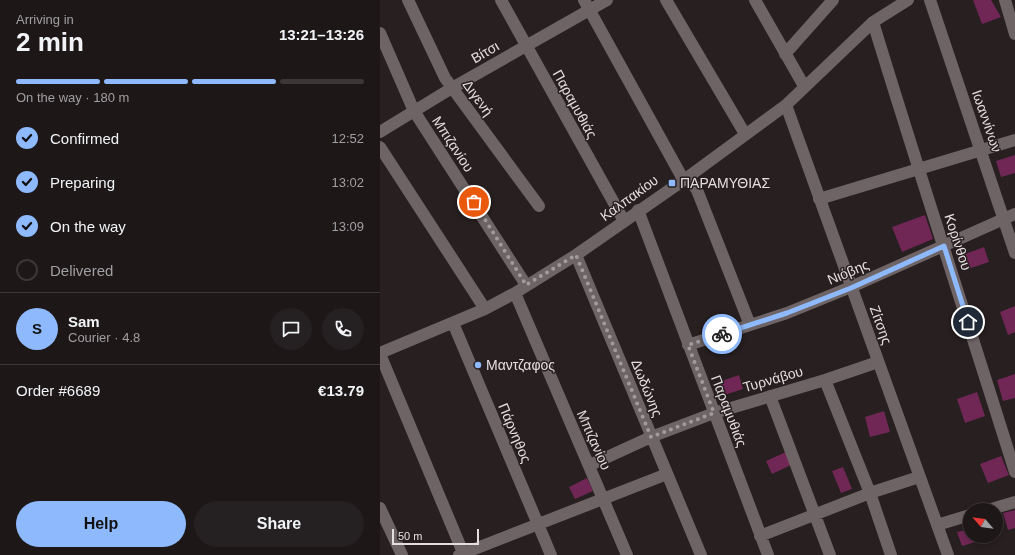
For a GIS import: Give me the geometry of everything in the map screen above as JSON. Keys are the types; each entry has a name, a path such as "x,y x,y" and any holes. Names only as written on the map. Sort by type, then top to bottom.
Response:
{"street":[{"name":"Διγενή","path":"408,0 443,73 452,88 539,206"},
{"name":"Παραμυθιάς","path":"501,0 624,221"},
{"name":"Βίτσι","path":"380,132 452,88 526,46 586,5 607,0"},
{"path":"666,0 745,134"},
{"path":"755,0 804,86"},
{"path":"785,54 833,0"},
{"name":"Καλπακίου","path":"380,353 485,309 515,293 576,255 786,105 804,86 874,22 908,0"},
{"name":"Ιωαννίνων","path":"930,0 982,150 1010,217 1015,253"},
{"path":"1005,0 1015,34"},
{"path":"586,5 685,178 697,190 750,325"},
{"name":"Κορίνθου","path":"874,22 918,169 944,246 1015,472"},
{"name":"Μπιζανίου","path":"380,33 414,111 526,285"},
{"name":"Ζίτσης","path":"786,105 948,555"},
{"path":"819,199 1015,140"},
{"path":"380,147 485,309"},
{"name":"Παραμυθιάς","path":"638,210 768,555"},
{"name":"Νιόβης","path":"688,345 787,313 851,288 1010,217"},
{"name":"Δωδώνης","path":"576,255 701,555"},
{"name":"Μπιζανίου","path":"515,293 590,465 627,555"},
{"name":"Πάρνηθος","path":"453,323 551,555"},
{"path":"380,353 462,554 667,474"},
{"name":"Τυρνάβου","path":"590,465 651,437 714,413 878,362"},
{"path":"824,380 870,493 891,555"},
{"path":"770,396 830,555"},
{"path":"760,536 870,493 919,477"},
{"path":"1003,506 1015,502"},
{"path":"380,508 402,555"},
{"path":"937,525 963,517"}],"building":[{"path":"973,0 991,0 1001,17 982,24"},
{"path":"1015,155 1015,173 1001,177 996,161"},
{"path":"925,215 933,239 902,252 892,227"},
{"path":"984,247 989,262 965,270 960,256"},
{"path":"1015,306 1015,332 1008,335 1000,312"},
{"path":"1015,374 1015,398 1003,401 997,380"},
{"path":"739,375 743,389 721,396 716,383"},
{"path":"977,392 985,416 965,423 957,399"},
{"path":"884,411 890,432 870,437 865,417"},
{"path":"786,452 791,465 772,474 766,461"},
{"path":"1001,456 1009,475 988,483 980,464"},
{"path":"843,467 852,489 841,493 832,471"},
{"path":"587,478 593,491 575,499 569,487"},
{"path":"1015,510 1015,528 1008,530 1003,513"},
{"path":"963,531 963,543 972,543 962,546 957,532"}],"way so far":[{"path":"474,202 526,285 576,255 651,437 714,413 688,345 722,334"}],"place":[{"name":"ΠΑΡΑΜΥΘΙΑΣ","path":"672,183"},
{"name":"Μαντζαφος","path":"478,365"}],"route":[{"path":"722,334 787,313 851,288 944,246 968,322"}]}
